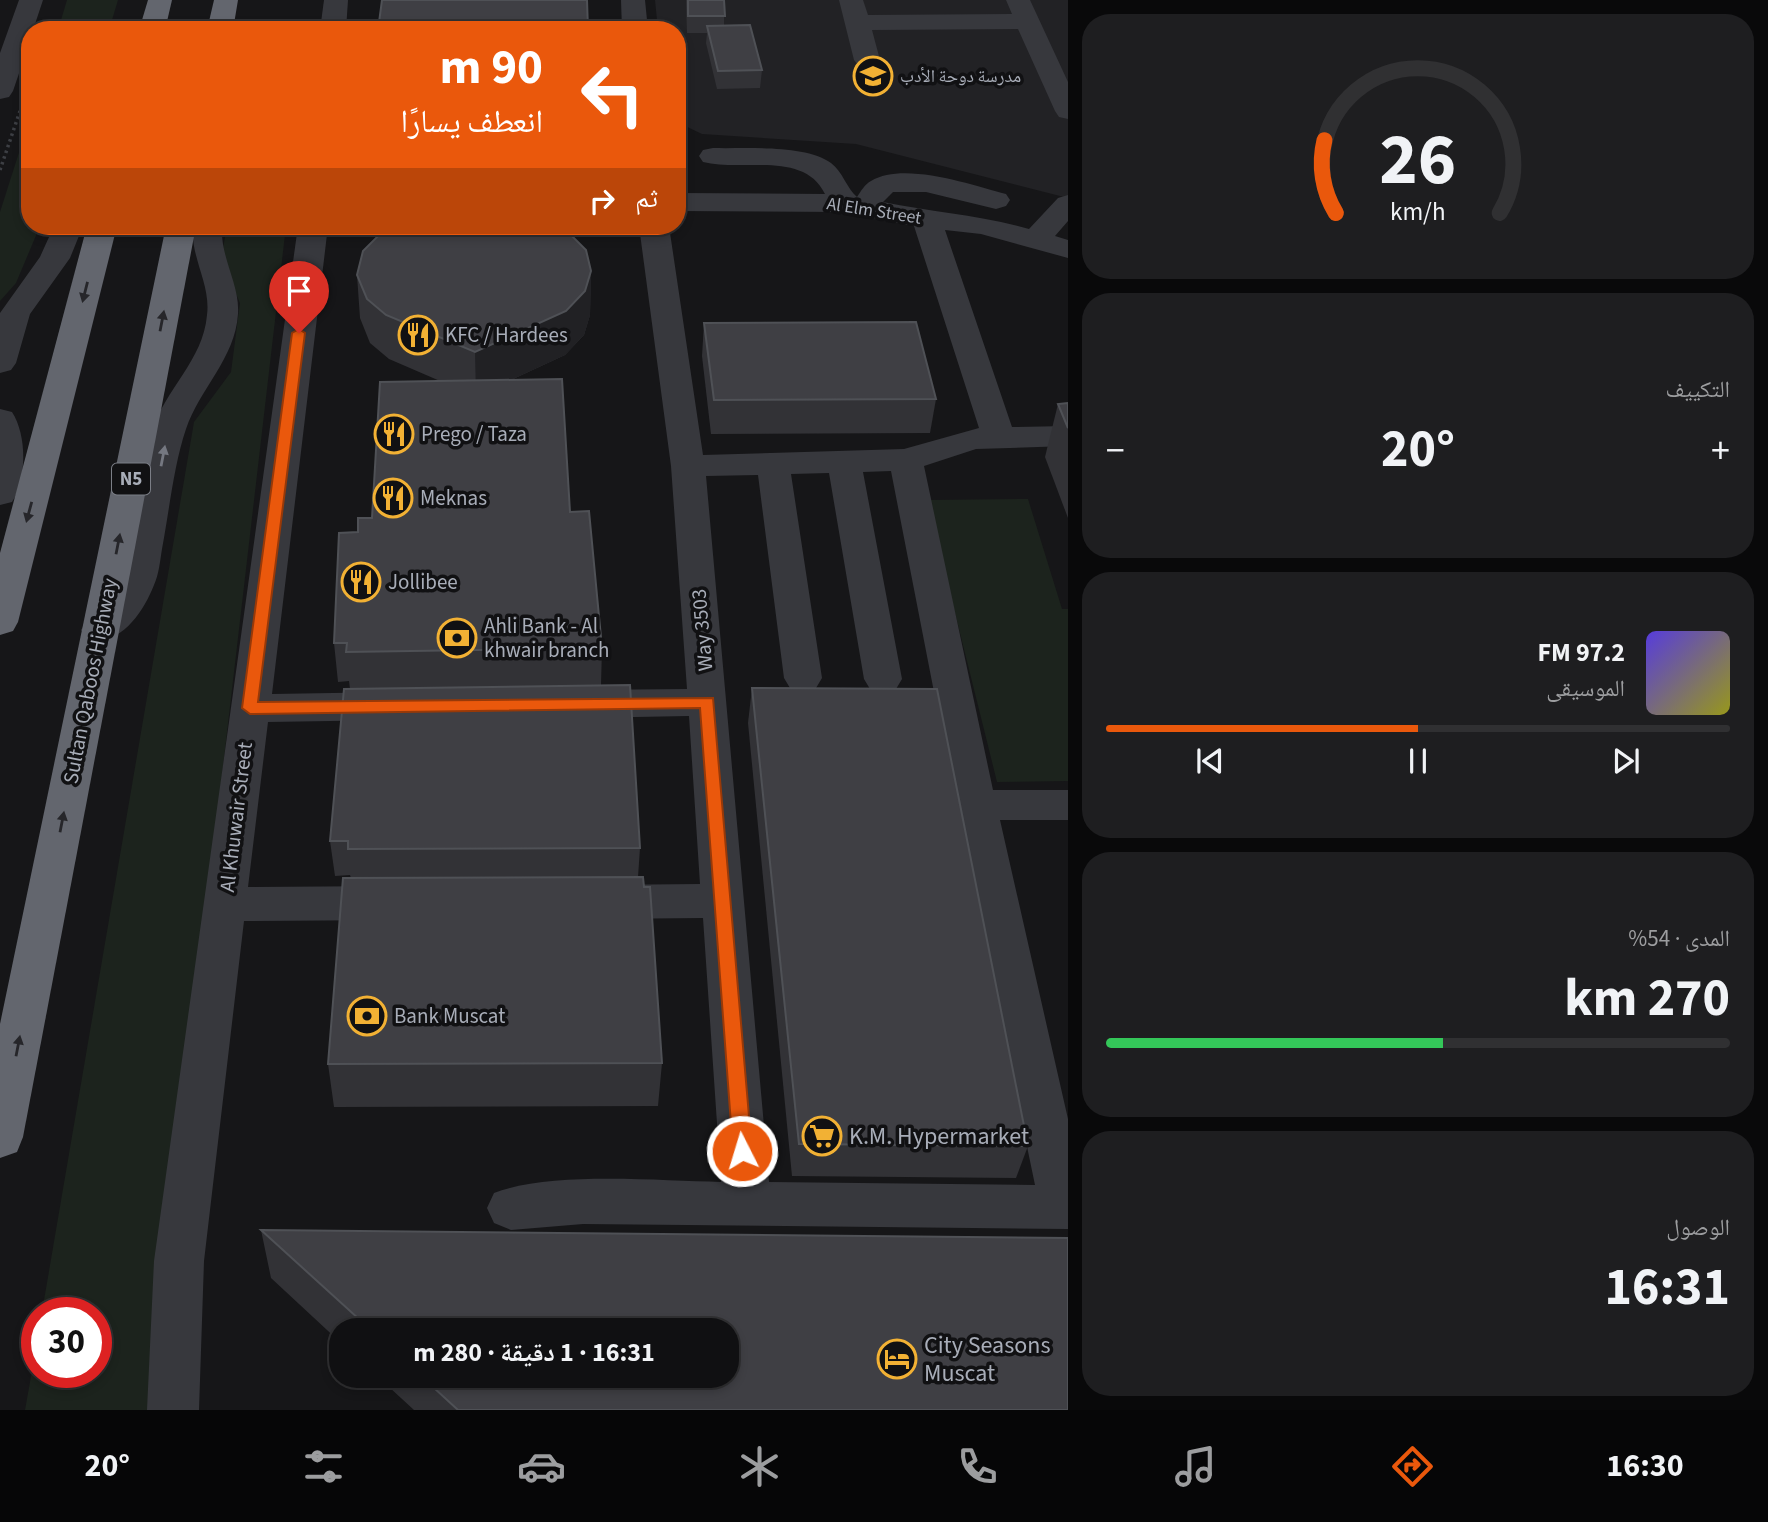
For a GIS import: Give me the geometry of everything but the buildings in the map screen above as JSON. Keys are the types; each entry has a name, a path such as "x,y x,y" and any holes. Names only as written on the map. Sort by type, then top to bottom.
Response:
{"highway":[{"path":"154,21 160,0"},
{"path":"222,21 226,0"},
{"path":"0,622 100,235"},
{"name":"Sultan Qaboos Highway","path":"0,1136 179,235"}],"street":[{"path":"26,21 31,0"},
{"path":"334,21 336,0"},
{"path":"633,0 634,21"},
{"path":"867,60 854,12 1022,11 1068,111"},
{"path":"0,18 12,21 15,25 2,66 8,92"},
{"path":"8,92 21,40"},
{"path":"713,156 776,158 818,166 854,205 886,184 902,182 996,200"},
{"name":"Al Elm Street","path":"686,202 854,205 927,219 983,225 1068,249"},
{"path":"1035,240 1068,204"},
{"path":"927,219 999,438"},
{"path":"0,363 15,314 50,267 64,235"},
{"path":"100,630 124,608 137,584 169,430 180,407 207,368 218,342 223,304 207,257 208,235"},
{"name":"Al Khuwair Street","path":"173,1410 179,1261 312,235"},
{"name":"Way 3503","path":"655,235 688,466 747,1204"},
{"path":"0,419 7,456 0,494"},
{"path":"688,466 906,460 974,439 1068,436"},
{"path":"511,1208 583,1202 1066,1207 976,805 906,460"},
{"path":"844,462 883,679"},
{"path":"772,463 803,678"},
{"path":"541,704 708,702"},
{"path":"250,708 430,706"},
{"path":"976,805 1068,805"},
{"path":"558,902 724,901"},
{"path":"225,904 433,903"}],"path":[{"path":"0,170 8,92"}],"shaded area":[{"path":"67,0 118,0 112,21 61,21"},
{"name":"مدرسة دوحة الأدب","path":"655,0 1068,0 1068,198 856,144 702,134 686,126 686,21 657,21"},
{"path":"21,146 21,235 36,235 16,283 0,301 0,212"},
{"path":"225,235 285,235 148,1410 25,1410 29,1388 112,1388 112,1297 45,1297 194,422 231,372 240,303 226,271 222,254"},
{"path":"1028,499 1062,609 1068,609 1068,781 997,782 927,500"}],"place":[{"name":"مدرسة دوحة الأدب","path":"873,76"},
{"name":"KFC / Hardees","path":"418,335"},
{"name":"Prego / Taza","path":"394,434"},
{"name":"Meknas","path":"393,498"},
{"name":"Jollibee","path":"361,582"},
{"name":"Ahli Bank - Al khwair branch","path":"457,638"},
{"name":"Bank Muscat","path":"367,1016"},
{"name":"K.M. Hypermarket","path":"822,1136"},
{"name":"City Seasons Muscat","path":"897,1359"}],"route":[{"path":"299,333 250,708 708,702 742,1151"}]}
